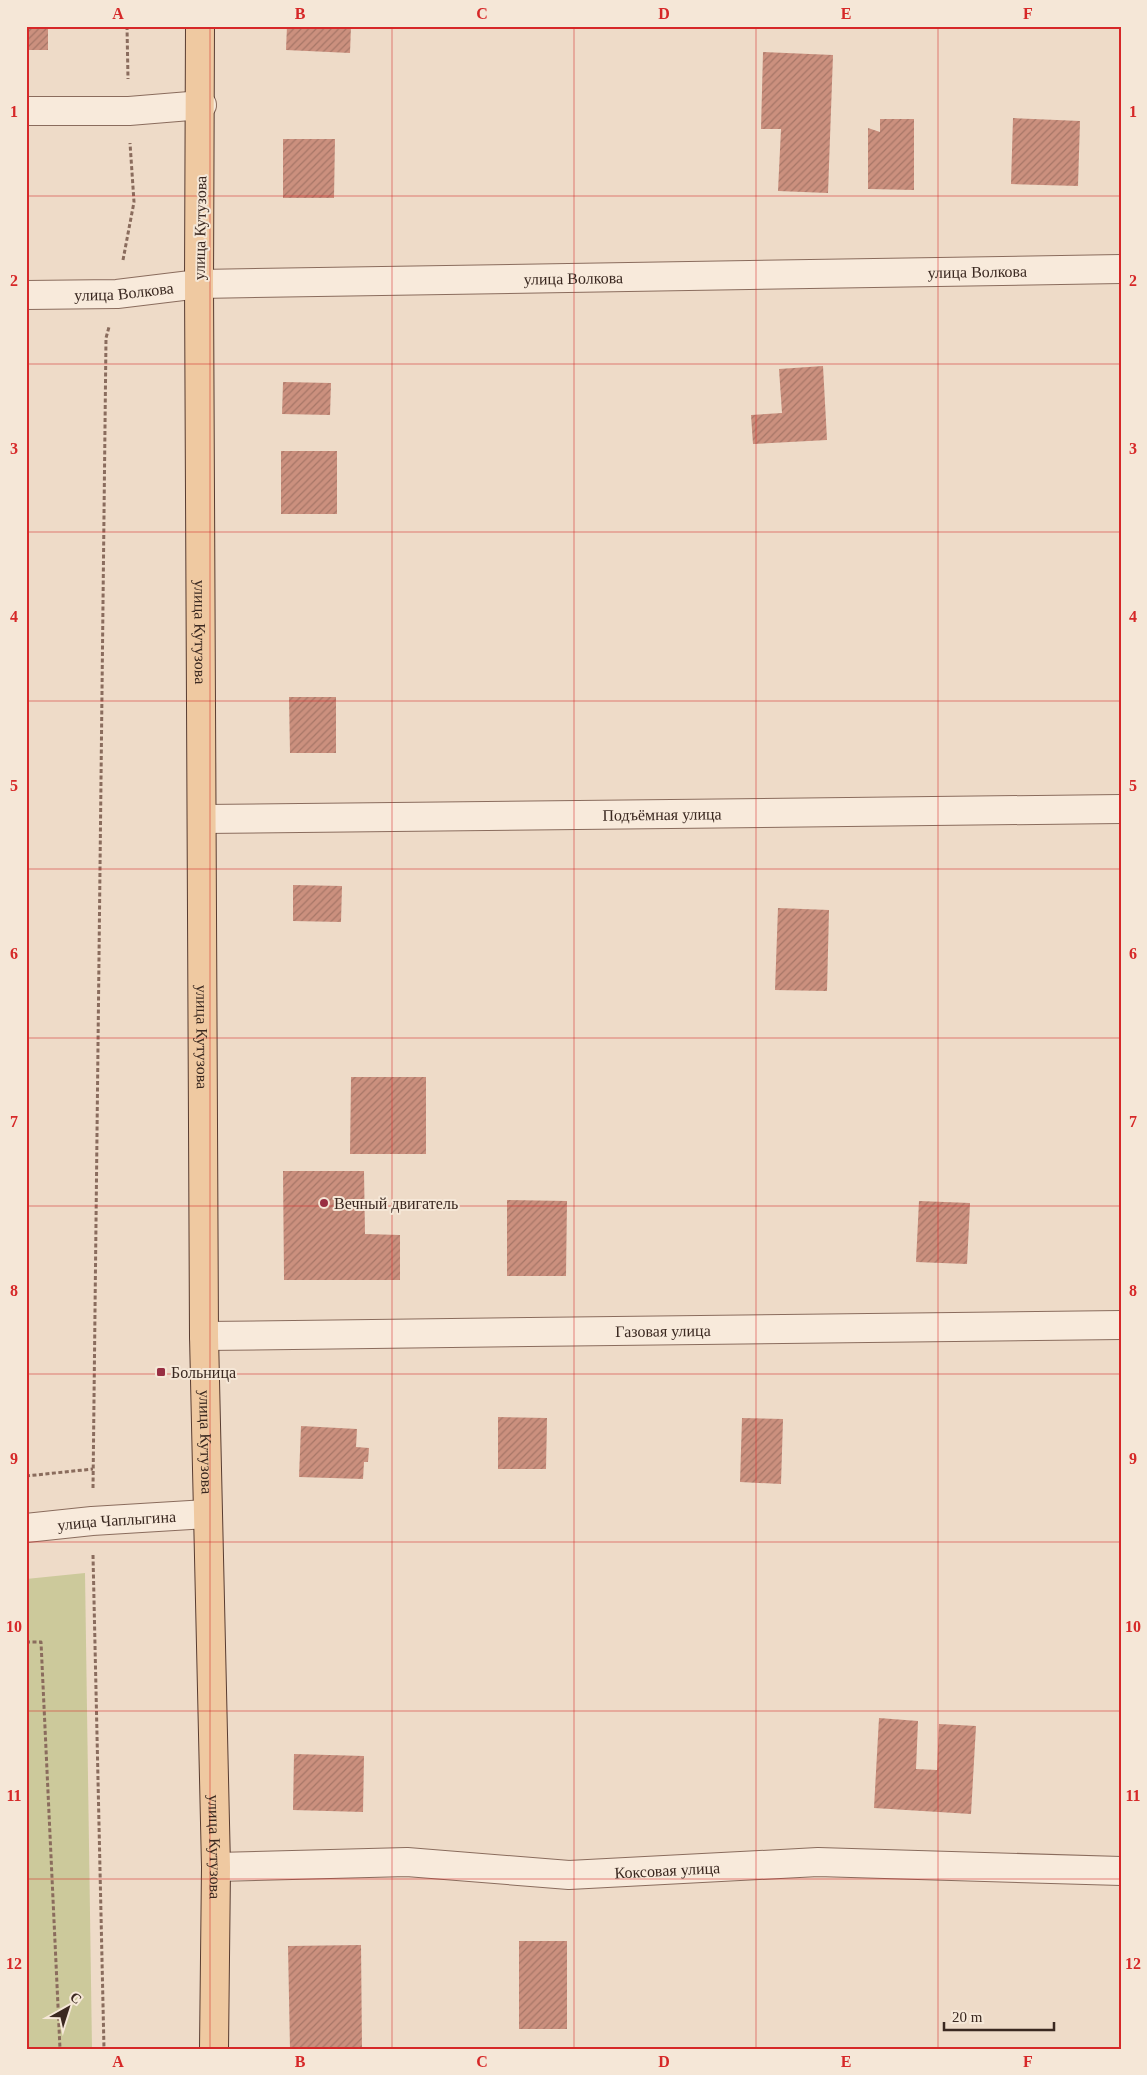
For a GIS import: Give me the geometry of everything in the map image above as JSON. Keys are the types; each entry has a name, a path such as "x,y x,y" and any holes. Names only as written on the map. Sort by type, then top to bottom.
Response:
{"main road":[{"name":"улица Кутузова","path":"200,26 202,105 199,284 204,1336 216,1866 214,2049"}],"street":[{"path":"26,111 129,111 202,105"},
{"name":"улица Волкова","path":"26,295 117,294 199,284 1121,269"},
{"name":"Подъёмная улица","path":"203,819 1121,809"},
{"name":"Газовая улица","path":"204,1336 1121,1325"},
{"name":"улица Чаплыгина","path":"26,1528 92,1520 208,1514"},
{"name":"Коксовая улица","path":"216,1866 407,1862 569,1875 818,1862 1121,1871"}],"path":[{"path":"104,2049 92,1520 106,338 117,294 134,202 127,26"},
{"path":"26,1476 93,1469"},
{"path":"26,1642 41,1642 60,2049"}],"shaded area":[{"path":"85,1573 92,2049 26,2049 26,1579"}],"building":[{"path":"26,26 48,26 48,50 26,50"},
{"path":"287,26 351,26 350,53 286,50"},
{"path":"763,52 833,55 828,193 778,191 781,129 761,129"},
{"path":"1013,118 1080,121 1078,186 1011,184"},
{"path":"880,119 914,119 914,190 868,189 868,128 880,132"},
{"path":"283,139 335,139 334,198 283,198"},
{"path":"26,191 28,191 28,230 26,230"},
{"path":"823,366 827,440 753,444 751,415 782,413 779,369"},
{"path":"283,382 331,383 330,415 282,414"},
{"path":"281,451 337,451 337,514 281,514"},
{"path":"289,697 336,697 336,753 290,753"},
{"path":"293,885 342,886 341,922 293,921"},
{"path":"778,908 829,910 827,991 775,990"},
{"path":"351,1077 426,1077 426,1154 350,1154"},
{"name":"Вечный двигатель","path":"283,1171 364,1171 365,1234 400,1235 400,1280 284,1280"},
{"path":"507,1200 567,1201 566,1276 507,1276"},
{"path":"919,1201 970,1203 967,1264 916,1262"},
{"path":"498,1417 547,1418 546,1469 498,1469"},
{"path":"742,1418 783,1419 781,1484 740,1482"},
{"path":"301,1426 357,1429 356,1447 369,1448 368,1462 364,1462 363,1479 299,1477"},
{"path":"879,1718 918,1721 916,1769 937,1770 939,1724 976,1726 971,1814 874,1808"},
{"path":"294,1754 364,1756 363,1812 293,1810"},
{"path":"519,1941 567,1941 567,2029 519,2029"},
{"path":"361,1945 362,2049 290,2049 288,1946"}],"place":[{"name":"Вечный двигатель","path":"324,1203"},
{"name":"Больница","path":"161,1372"}]}
